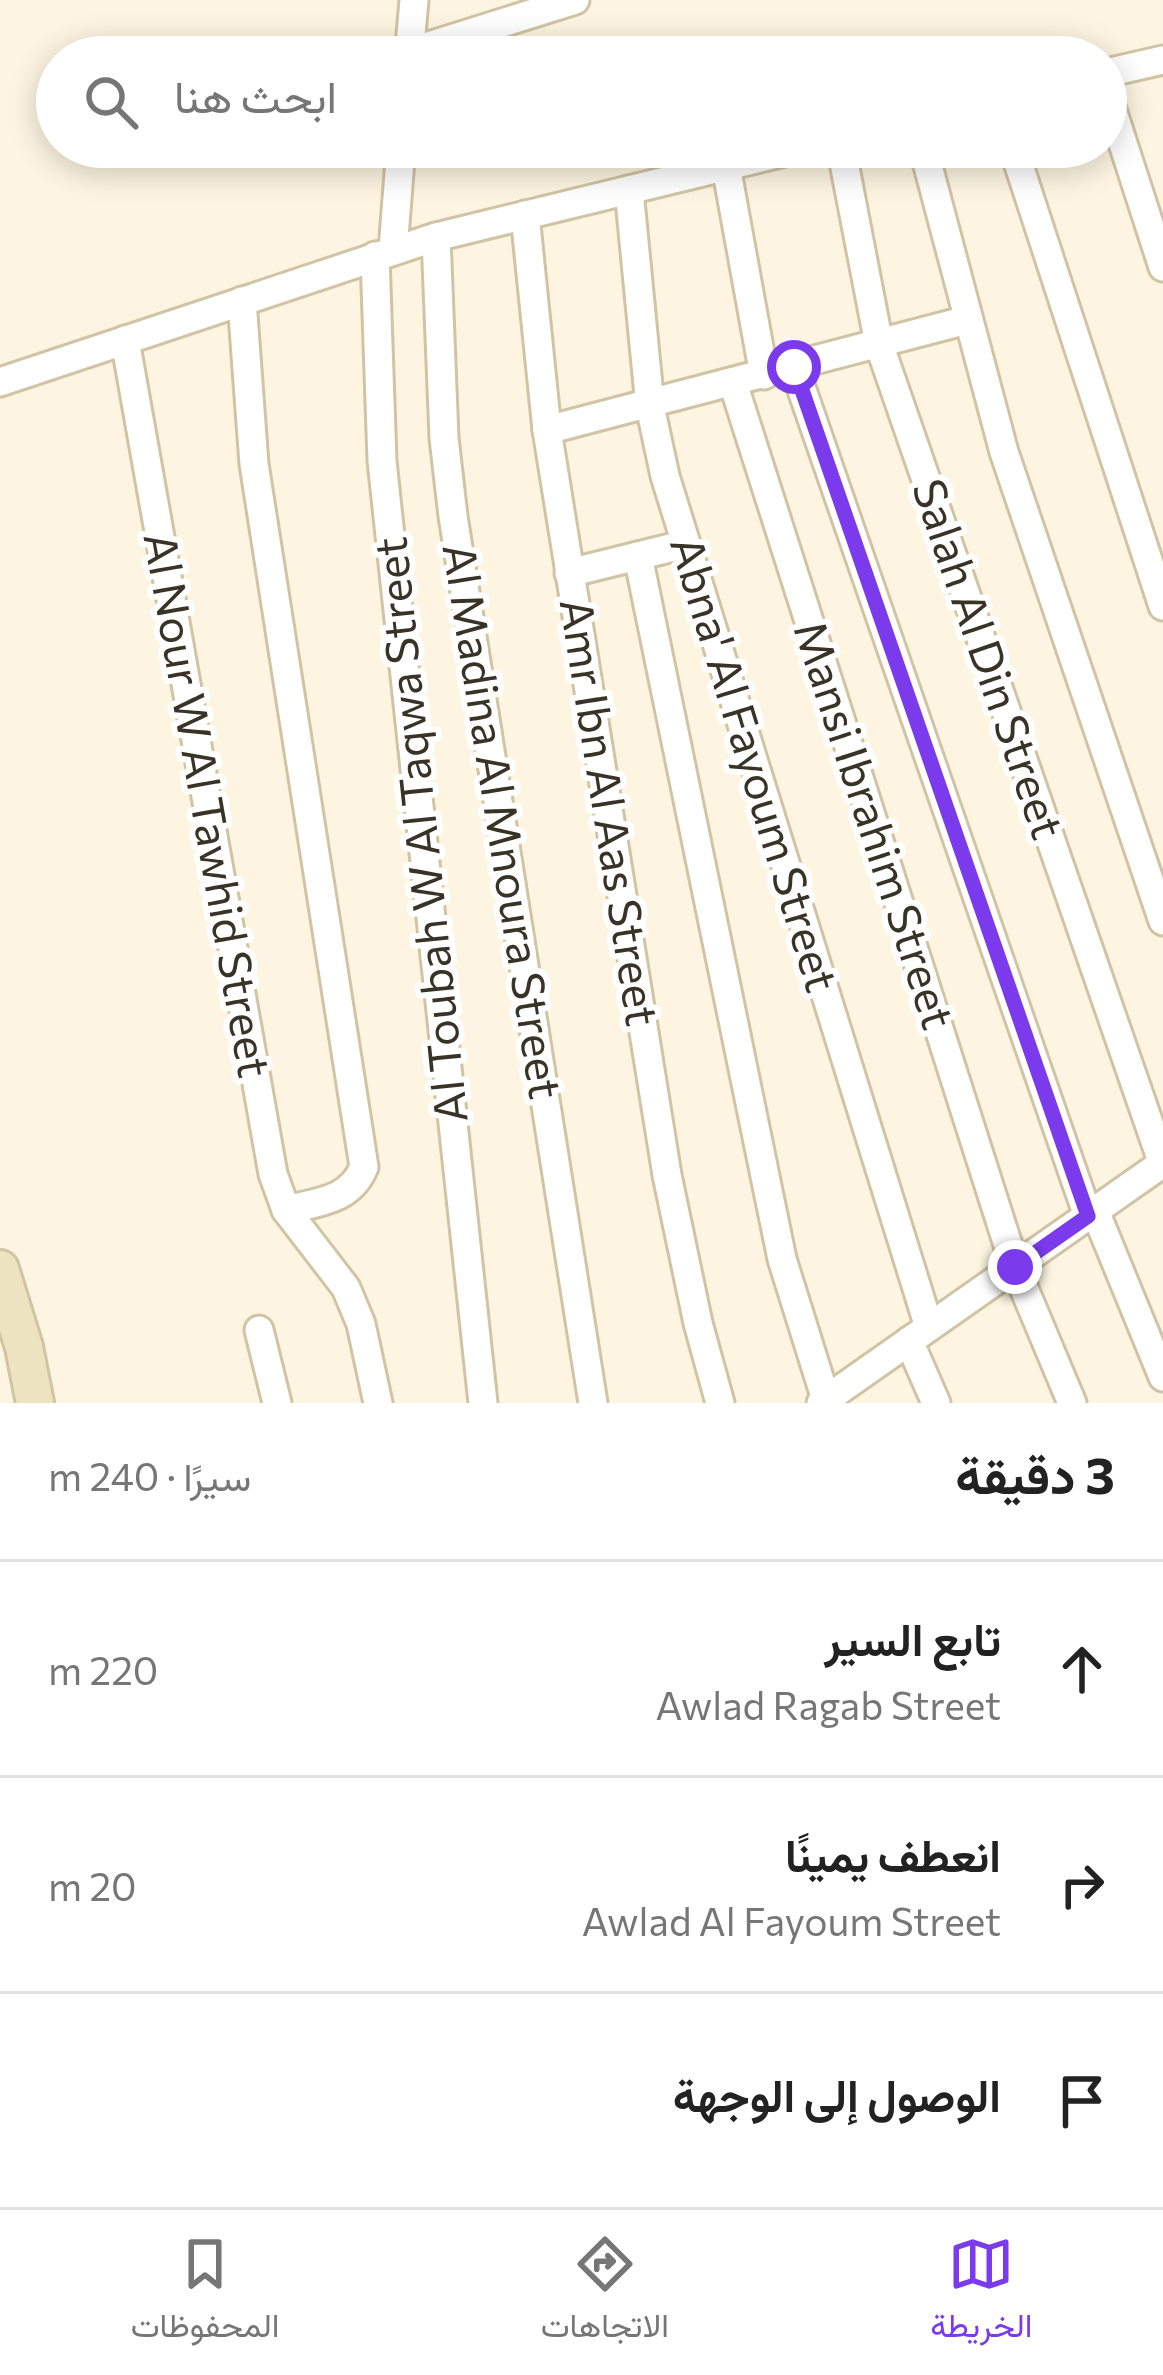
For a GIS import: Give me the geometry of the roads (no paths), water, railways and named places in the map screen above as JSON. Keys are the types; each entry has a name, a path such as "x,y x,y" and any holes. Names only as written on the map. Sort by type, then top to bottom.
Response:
{"main road":[{"path":"0,1270 24,1347 35,1403"}],"street":[{"path":"411,36 414,0"},
{"path":"464,36 574,0"},
{"path":"1127,69 1163,60"},
{"path":"1127,156 1163,267"},
{"name":"Al Toubah W Al Taqwa Street","path":"398,168 384,253 382,461 482,1403"},
{"path":"0,382 436,237 718,168"},
{"path":"726,168 764,375"},
{"name":"Salah Al Din Street","path":"845,168 880,344 1163,1163"},
{"path":"928,168 1004,452 1163,921"},
{"path":"1020,168 1163,606"},
{"name":"Abna' Al Fayoum Street","path":"629,190 650,406 665,476 936,1403"},
{"name":"Amr Ibn Al Aas Street","path":"525,215 547,430 667,1175 720,1403"},
{"name":"Al Madina Al Mnoura Street","path":"436,237 444,438 453,516 593,1403"},
{"path":"242,301 254,464 364,1167 358,1183 346,1195 286,1210"},
{"path":"547,430 967,320"},
{"name":"Al Nour W Al Tawhid Street","path":"125,340 272,1174 286,1210 346,1288 361,1324 378,1403"},
{"path":"794,367 1091,1213 1163,1377"},
{"name":"Mansi Ibrahim Street","path":"733,383 1015,1267 1072,1403"},
{"path":"569,573 686,544"},
{"path":"638,556 782,1259 825,1402 1163,1163"},
{"path":"259,1330 277,1403"}]}
